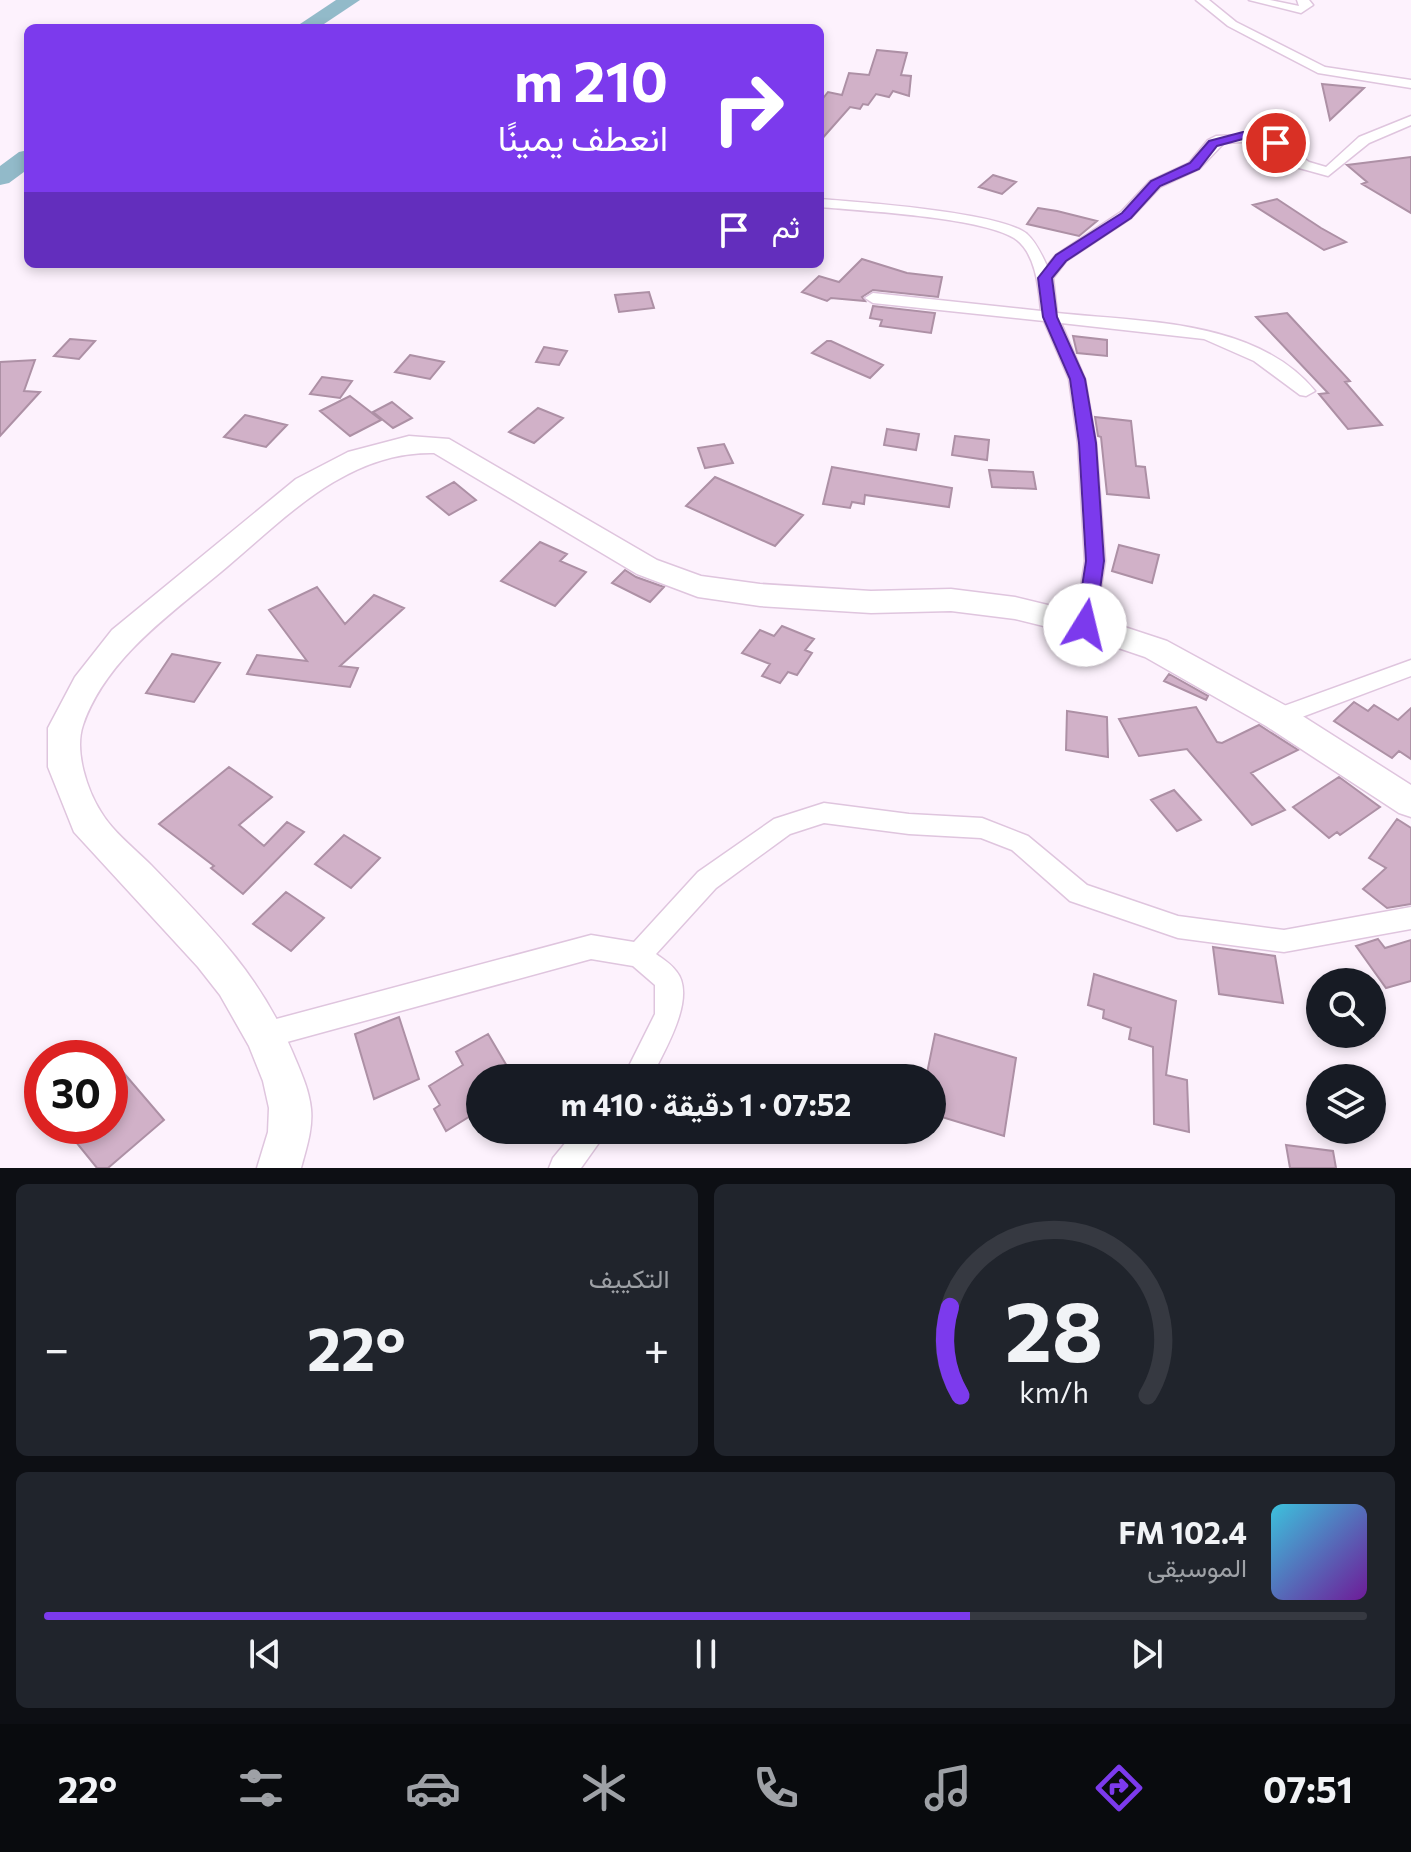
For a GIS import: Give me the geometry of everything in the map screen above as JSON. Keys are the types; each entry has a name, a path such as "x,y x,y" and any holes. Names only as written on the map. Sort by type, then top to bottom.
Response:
{"main road":[{"path":"279,1168 289,1132 290,1108 284,1081 265,1035 234,982 212,955 87,822 65,767 65,728 86,686 123,638 306,485 358,458 409,444 440,445 647,567 698,586 760,595 871,602 951,600 1015,608 1085,625 1156,649 1278,717 1411,803"}],"street":[{"path":"1202,0 1232,24 1322,70 1411,84"},
{"path":"1255,0 1301,10 1307,5 1303,0"},
{"path":"1045,278 1061,258 1126,215 1155,184 1194,166 1213,143 1221,139 1263,137 1304,165 1328,172 1364,140 1411,120"},
{"path":"824,203 906,211 1007,229 1021,236 1031,249 1045,278 1050,317 1077,379 1087,443 1095,561 1085,625"},
{"path":"873,298 1206,334 1243,346 1276,365 1306,391"},
{"path":"1278,717 1411,668"},
{"path":"639,955 707,880 782,826 824,813 909,824 982,828 1020,843 1079,893 1178,927 1284,941 1411,918"},
{"path":"265,1035 591,947 639,955 668,980 668,1015 644,1064"},
{"path":"563,1168 583,1144"}],"building":[{"path":"877,50 907,53 901,75 911,76 909,96 893,91 889,97 876,94 868,105 863,104 860,109 850,107 824,136 824,97 828,92 842,95 849,73 869,75"},
{"path":"1322,84 1364,88 1330,120"},
{"path":"1411,157 1411,213 1362,184 1367,182 1347,165"},
{"path":"993,175 1016,182 1002,194 979,187"},
{"path":"1277,199 1346,242 1324,250 1253,205"},
{"path":"1038,208 1097,221 1079,236 1027,224"},
{"path":"862,259 907,273 942,277 938,297 873,290 862,297 865,301 831,298 827,301 802,292 819,276 839,282"},
{"path":"649,292 654,308 619,312 615,295"},
{"path":"873,306 935,313 931,333 880,326 882,320 870,318"},
{"path":"1287,313 1350,381 1345,382 1382,425 1348,429 1319,394 1328,393 1256,317"},
{"path":"1073,336 1107,340 1107,356 1077,353"},
{"path":"70,339 95,341 79,359 54,356"},
{"path":"827,341 883,365 870,378 812,353"},
{"path":"544,347 567,351 559,365 536,362"},
{"path":"410,355 444,362 430,379 395,372"},
{"path":"35,360 24,391 40,392 0,436 0,362"},
{"path":"322,377 352,381 340,398 310,394"},
{"path":"350,396 381,420 350,436 320,411"},
{"path":"392,402 412,418 393,428 373,412"},
{"path":"538,408 563,418 534,443 509,432"},
{"path":"245,415 287,425 266,447 224,437"},
{"path":"1095,417 1131,421 1136,466 1145,467 1149,498 1107,494 1101,437 1098,436"},
{"path":"887,429 919,434 916,450 884,445"},
{"path":"955,436 989,440 987,460 952,455"},
{"path":"724,444 733,463 705,468 698,448"},
{"path":"832,467 952,488 949,507 865,495 864,504 852,502 850,508 823,504"},
{"path":"989,470 1033,472 1036,489 992,487"},
{"path":"715,477 803,515 775,546 686,506"},
{"path":"454,482 476,500 449,515 427,497"},
{"path":"540,542 567,554 560,561 586,572 555,606 501,581"},
{"path":"1119,545 1159,555 1152,583 1112,571"},
{"path":"625,570 664,587 650,602 612,583"},
{"path":"317,587 345,624 374,595 404,608 340,666 358,668 350,687 247,674 257,655 307,661 269,610"},
{"path":"782,626 814,639 805,650 812,653 797,675 788,672 780,683 762,676 770,664 742,653 760,630 774,636"},
{"path":"172,654 220,663 194,702 146,693"},
{"path":"1169,674 1208,696 1206,700 1164,681"},
{"path":"1354,702 1368,711 1374,705 1398,720 1411,708 1411,759 1399,751 1392,758 1334,721"},
{"path":"1196,707 1217,742 1222,743 1259,725 1298,750 1251,773 1285,810 1252,825 1187,749 1139,756 1119,719"},
{"path":"1067,711 1107,717 1108,757 1066,750"},
{"path":"229,767 272,797 239,825 264,846 287,822 304,832 243,894 211,868 214,866 159,824"},
{"path":"1339,777 1380,807 1340,835 1337,832 1329,838 1293,807"},
{"path":"1174,790 1201,820 1177,831 1151,800"},
{"path":"1397,819 1411,828 1411,904 1387,908 1363,889 1386,868 1369,858"},
{"path":"344,835 380,858 351,888 315,864"},
{"path":"286,892 324,918 291,951 253,924"},
{"path":"1378,939 1385,948 1411,940 1411,981 1386,988 1386,968 1372,968 1356,946"},
{"path":"1213,947 1275,956 1283,1003 1219,994"},
{"path":"1094,974 1176,1001 1166,1075 1187,1080 1189,1132 1154,1124 1153,1047 1129,1039 1131,1028 1103,1018 1104,1010 1088,1005"},
{"path":"399,1017 419,1079 374,1099 355,1034"},
{"path":"488,1034 506,1064 466,1064 466,1119 446,1131 434,1109 440,1105 429,1086 463,1065 456,1052"},
{"path":"935,1034 1016,1058 1004,1136 946,1118 946,1064 929,1064"},
{"path":"128,1078 164,1120 108,1168 97,1168 78,1144 128,1144"},
{"path":"1286,1145 1333,1151 1336,1168 1290,1168"}],"waterway":[{"path":"311,24 350,0"},
{"path":"0,178 24,160"}],"route":[{"path":"1085,625 1095,561 1087,443 1077,379 1050,317 1045,278 1061,258 1126,215 1155,184 1194,166 1213,143 1243,136 1263,137 1276,143"}]}
